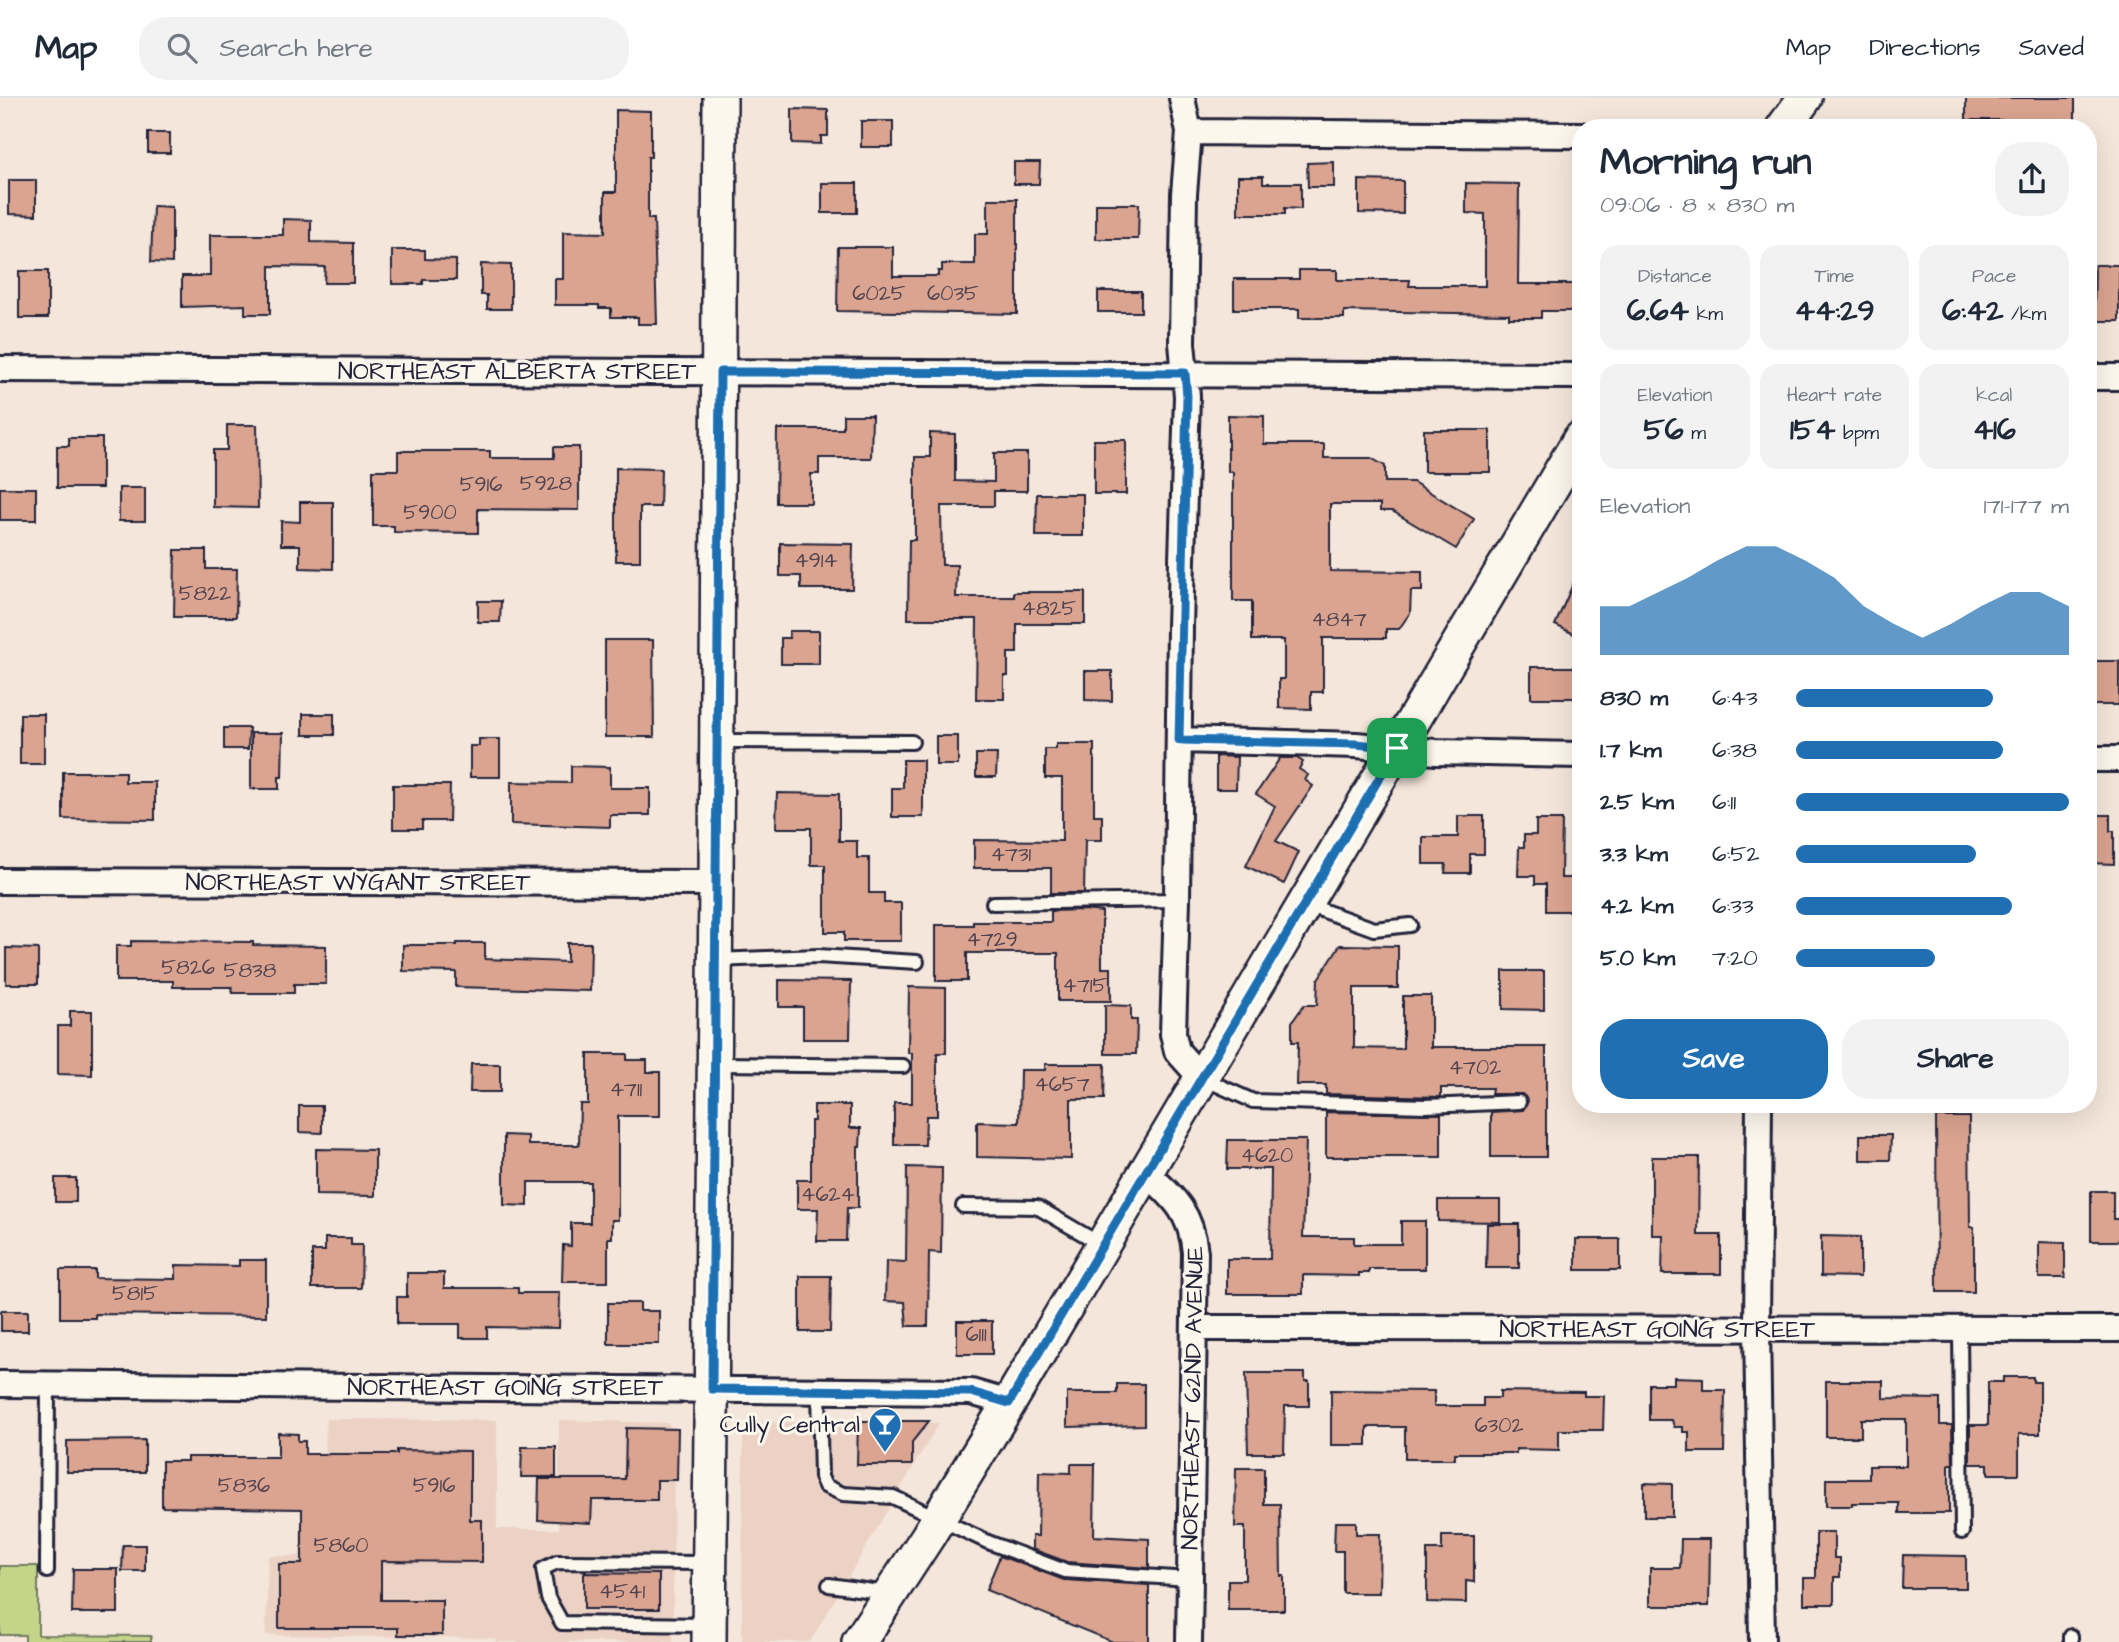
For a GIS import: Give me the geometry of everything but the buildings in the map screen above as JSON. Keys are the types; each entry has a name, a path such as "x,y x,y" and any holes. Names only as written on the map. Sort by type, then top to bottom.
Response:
{"street":[{"path":"709,1633 720,98"},
{"path":"1182,98 1189,132 1182,343 1187,396 1173,1034 1177,1051 1201,1078"},
{"path":"1790,119 1805,98"},
{"path":"1189,132 1572,135"},
{"name":"NORTHEAST ALBERTA STREET","path":"0,369 1572,376"},
{"path":"2097,377 2119,377"},
{"path":"859,1642 939,1519 1009,1403 1572,453"},
{"path":"1179,740 1356,744 1436,752 1572,755"},
{"path":"2097,759 2119,759"},
{"name":"NORTHEAST WYGANT STREET","path":"0,881 716,883"},
{"path":"1759,1113 1757,1328 1762,1642"},
{"name":"NORTHEAST 62ND AVENUE","path":"1146,1172 1178,1203 1193,1231 1195,1252 1189,1642"},
{"name":"NORTHEAST GOING STREET","path":"1194,1328 2119,1329"},
{"name":"NORTHEAST GOING STREET","path":"0,1384 971,1392 1009,1403"}],"lane":[{"path":"717,741 912,742"},
{"path":"993,904 1177,900"},
{"path":"1305,904 1374,929 1410,925"},
{"path":"715,960 818,956 917,962"},
{"path":"715,1064 903,1066"},
{"path":"1201,1078 1253,1101 1426,1106 1519,1102"},
{"path":"963,1206 1037,1207 1102,1245"},
{"path":"1960,1328 1962,1532"},
{"path":"47,1571 48,1384"},
{"path":"819,1391 821,1477 825,1486 843,1494 893,1497 988,1542 1065,1571 1190,1579"},
{"path":"709,1633 562,1623 548,1598 543,1569 557,1562 710,1563"},
{"path":"829,1585 891,1594"}],"shaded area":[{"path":"326,1419 497,1420 497,1529 559,1529 559,1420 668,1423 674,1432 673,1642 496,1642 495,1638 266,1635 268,1556 300,1556 300,1525 324,1524"},
{"path":"939,1423 810,1642 742,1642 743,1432 748,1424"}],"green space":[{"path":"0,1566 38,1566 38,1635 151,1636 151,1642 25,1642 25,1635 0,1635"}],"place":[{"name":"Cully Central","path":"885,1454"}],"route":[{"path":"720,372 1185,373 1187,396 1179,740 1356,744 1397,748 1009,1403 971,1392 712,1389 720,372"}]}
